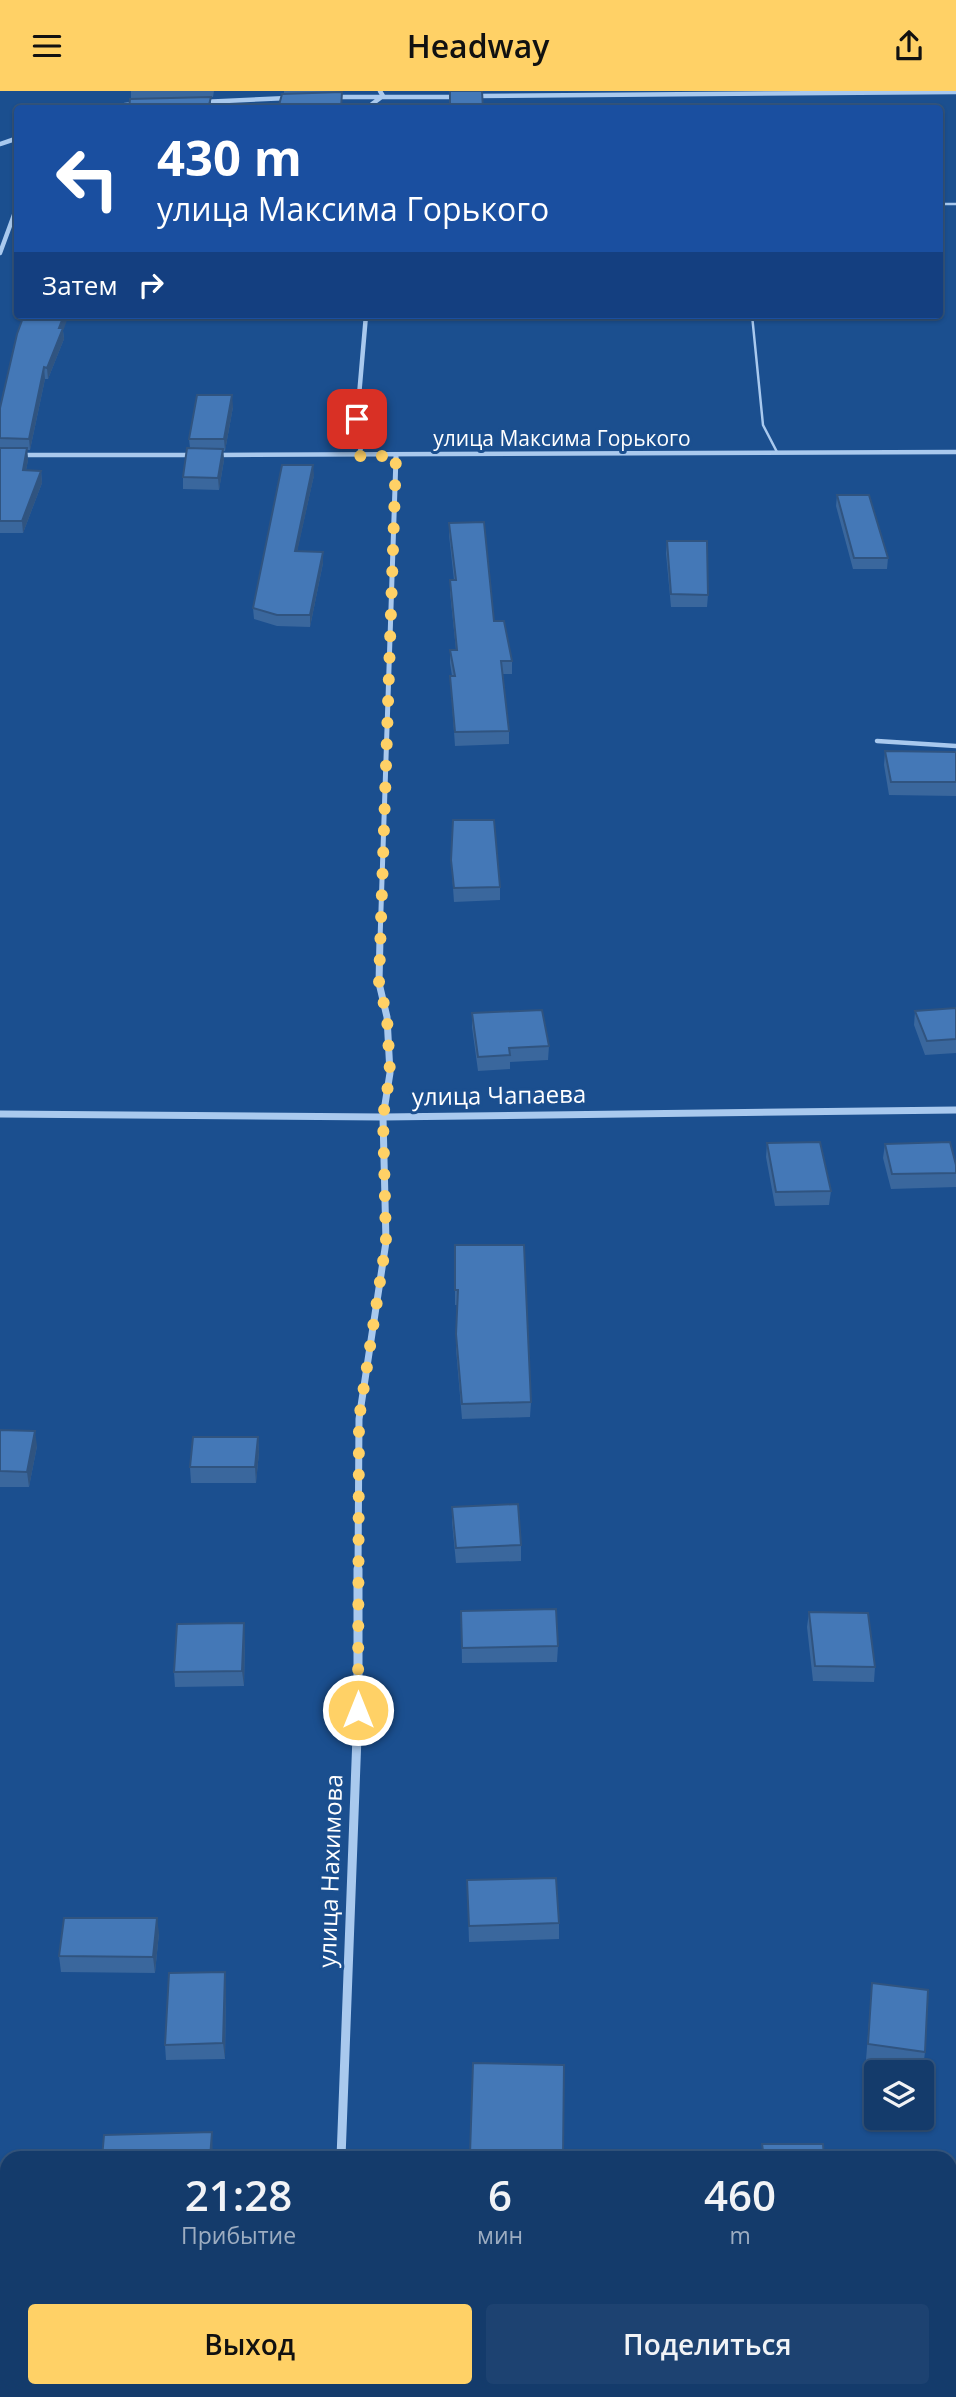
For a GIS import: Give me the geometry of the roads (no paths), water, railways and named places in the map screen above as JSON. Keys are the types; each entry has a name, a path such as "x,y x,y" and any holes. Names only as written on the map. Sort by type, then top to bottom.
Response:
{"street":[{"path":"380,91 383,96"},
{"path":"333,97 956,92"},
{"path":"372,105 383,96"},
{"path":"192,102 295,98"},
{"path":"128,105 140,104"},
{"path":"0,253 14,215"},
{"path":"358,456 366,435 357,419 366,319"},
{"name":"улица Максима Горького","path":"0,455 396,456 956,452"},
{"name":"улица Нахимова","path":"341,2151 358,1710 359,1419 386,1242 383,1117 390,1073 387,1017 379,983 396,456"},
{"name":"улица Чапаева","path":"0,1114 383,1117 956,1110"}],"lane":[{"path":"421,91 426,97"},
{"path":"752,319 763,425 776,453"},
{"path":"877,741 956,746"}]}
